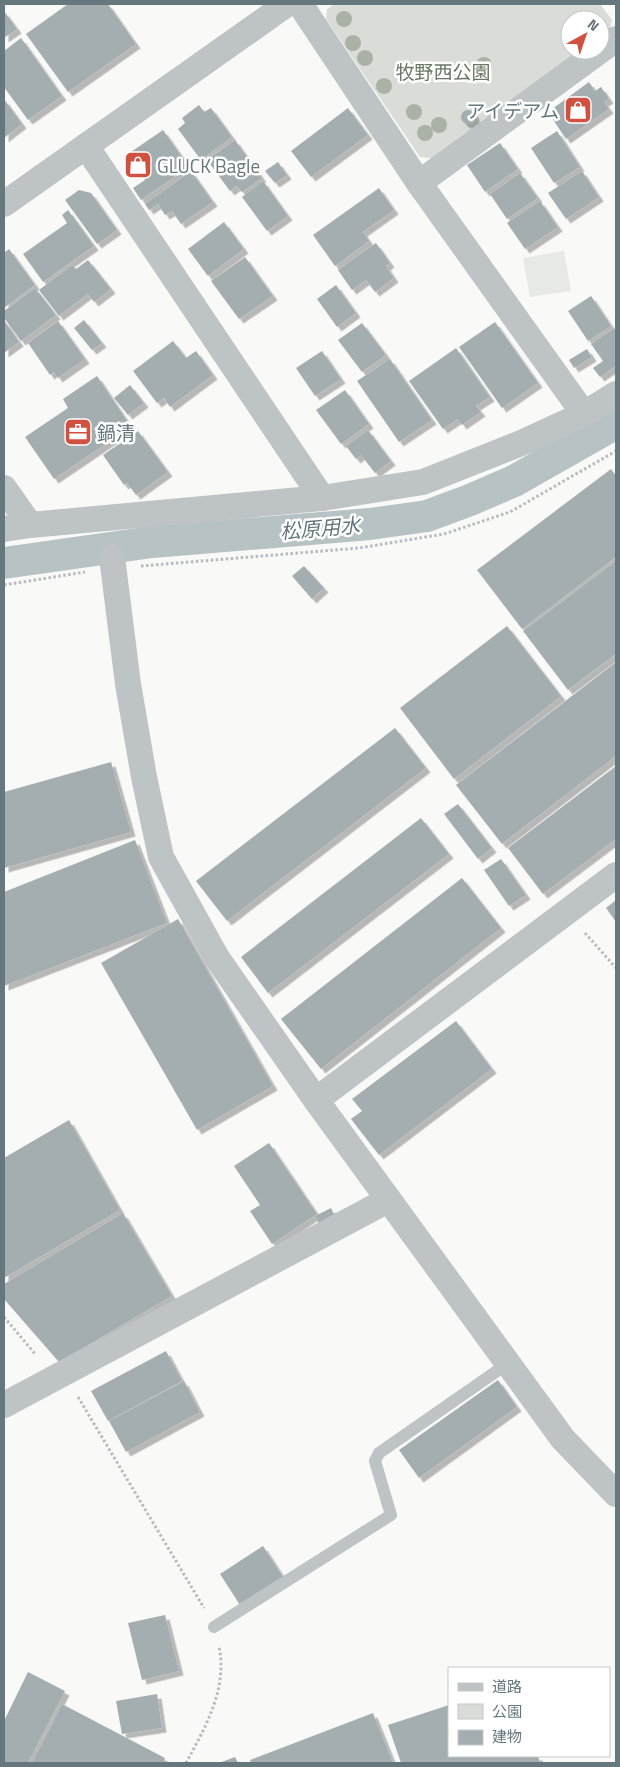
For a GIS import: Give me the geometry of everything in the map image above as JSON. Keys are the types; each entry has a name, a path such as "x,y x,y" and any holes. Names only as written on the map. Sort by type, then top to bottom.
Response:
{"street":[{"path":"4,204 287,4"},
{"path":"300,4 419,183 584,414"},
{"path":"419,183 616,39"},
{"path":"86,146 322,498"},
{"path":"4,529 30,525 112,544 322,498 423,482 518,444 584,414 616,394"},
{"path":"4,488 30,525"},
{"path":"112,544 130,693 144,777 161,857 217,958 316,1100 563,1439 616,1494"},
{"path":"316,1100 616,875"},
{"path":"4,1406 388,1200"}],"lane":[{"path":"214,1627 391,1515 375,1460 379,1453 507,1364"}],"path":[{"path":"4,585 112,544 359,548 444,534 510,512 616,451"},
{"path":"566,913 616,968"},
{"path":"4,1317 39,1358 64,1374 214,1627 222,1660 219,1692 204,1730 186,1763"}],"shaded area":[{"path":"564,251 571,291 530,297 523,258"}],"green space":[{"name":"牧野西公園","path":"335,4 600,4 604,10 560,10 560,60 572,60 436,159 420,157 326,19 327,9"}],"building":[{"path":"68,4 108,4 136,44 68,92 26,34"},
{"path":"4,11 17,29 4,38"},
{"path":"21,38 62,96 28,120 4,87 4,51"},
{"name":"アイデアム","path":"589,82 595,91 601,87 609,99 604,102 609,109 566,139 548,112"},
{"path":"4,99 22,124 4,138"},
{"path":"199,105 204,112 211,108 232,137 201,160 178,129 185,123 182,118"},
{"path":"348,108 368,135 311,177 291,151"},
{"path":"468,110 473,112 475,117 473,122 468,124 463,122 461,117 463,112"},
{"path":"163,130 189,167 141,200 133,188 145,180 128,154"},
{"path":"557,131 580,167 554,183 531,148"},
{"path":"235,140 262,178 242,192 237,186 230,191 207,160"},
{"path":"500,143 518,169 485,192 467,165"},
{"path":"278,162 287,175 275,183 265,171"},
{"path":"191,171 213,202 181,224 172,211 165,215 158,204 149,210 145,204"},
{"path":"582,171 599,197 566,219 548,193"},
{"path":"520,173 538,198 507,219 490,194"},
{"path":"263,181 288,216 267,231 242,197"},
{"path":"379,188 394,210 363,232 369,241 335,266 313,235"},
{"path":"79,190 91,193 117,230 97,244 65,200"},
{"path":"540,201 558,227 525,249 507,223"},
{"path":"68,210 94,246 43,282 23,254 67,223 62,215"},
{"path":"224,222 244,249 208,276 188,249"},
{"path":"376,243 390,263 386,266 394,278 375,292 366,280 352,290 338,270"},
{"path":"9,249 35,285 4,308 4,253"},
{"path":"245,257 273,296 239,319 211,281"},
{"path":"88,260 111,289 94,302 88,294 59,316 39,290 72,265 76,269"},
{"path":"336,285 356,313 337,327 317,299"},
{"path":"35,288 56,315 21,341 4,318 4,311"},
{"path":"591,296 611,326 588,341 568,311"},
{"path":"4,320 19,342 4,353"},
{"path":"84,320 102,343 92,350 74,328"},
{"path":"58,321 85,359 58,378 54,372 50,375 28,343"},
{"path":"495,322 538,383 502,408 459,347"},
{"path":"362,323 386,355 362,372 338,340"},
{"path":"614,328 616,332 616,366 600,377 593,368 603,361 591,344"},
{"path":"173,341 186,358 196,351 213,375 170,407 164,398 157,403 133,371"},
{"path":"456,348 490,397 476,406 481,412 462,425 458,419 443,429 409,381"},
{"path":"587,349 592,357 574,368 569,360"},
{"path":"322,351 341,379 315,396 296,368"},
{"path":"390,359 432,420 399,442 357,381"},
{"name":"鍋清","path":"97,376 131,427 54,479 25,437 68,408 63,399"},
{"path":"130,385 144,403 128,415 114,398"},
{"path":"345,390 369,424 341,444 316,410"},
{"path":"368,430 391,461 375,473 361,455 356,459 346,446"},
{"path":"138,431 168,472 136,495 127,483 124,485 103,455"},
{"path":"611,469 616,476 616,557 522,629 477,570"},
{"path":"616,561 616,654 568,690 523,631"},
{"path":"304,566 324,588 312,599 292,576"},
{"path":"507,626 561,696 454,779 400,708"},
{"path":"616,662 616,756 502,844 456,785"},
{"path":"395,728 426,768 227,921 196,881"},
{"path":"111,762 131,832 4,868 4,792"},
{"path":"616,766 616,839 543,894 508,848"},
{"path":"458,804 492,848 478,859 444,814"},
{"path":"421,818 449,854 268,993 241,957"},
{"path":"135,840 167,923 4,986 4,892"},
{"path":"501,859 526,895 509,906 484,870"},
{"path":"462,878 501,928 321,1069 281,1019"},
{"path":"616,900 616,922 606,908"},
{"path":"178,919 273,1086 197,1130 101,963"},
{"path":"456,1021 492,1069 379,1155 351,1119 362,1111 352,1099"},
{"path":"69,1120 120,1210 4,1278 4,1158"},
{"path":"269,1143 317,1214 272,1244 250,1211 260,1205 234,1166"},
{"path":"331,1208 336,1218 320,1226 315,1216"},
{"path":"123,1213 172,1296 59,1362 4,1299 4,1284"},
{"path":"166,1351 182,1381 108,1421 91,1391"},
{"path":"498,1380 517,1407 419,1478 399,1450"},
{"path":"184,1381 200,1412 126,1452 109,1421"},
{"path":"263,1546 283,1577 240,1605 220,1574"},
{"path":"165,1615 179,1671 142,1680 128,1623"},
{"path":"28,1672 65,1691 28,1763 4,1763 4,1721"},
{"path":"157,1694 162,1728 122,1734 116,1701"},
{"path":"62,1704 165,1758 163,1763 32,1763"},
{"path":"448,1705 448,1757 538,1757 540,1763 401,1763 388,1725"},
{"path":"373,1713 393,1763 251,1763 250,1760"},
{"path":"235,1757 238,1763 219,1763"}],"waterway":[{"name":"松原用水","path":"4,563 152,542 370,524 427,516 514,481 616,423"}],"place":[{"name":"アイデアム","path":"578,110"},
{"name":"GLUCK Bagle","path":"138,165"},
{"name":"鍋清","path":"78,432"}]}
